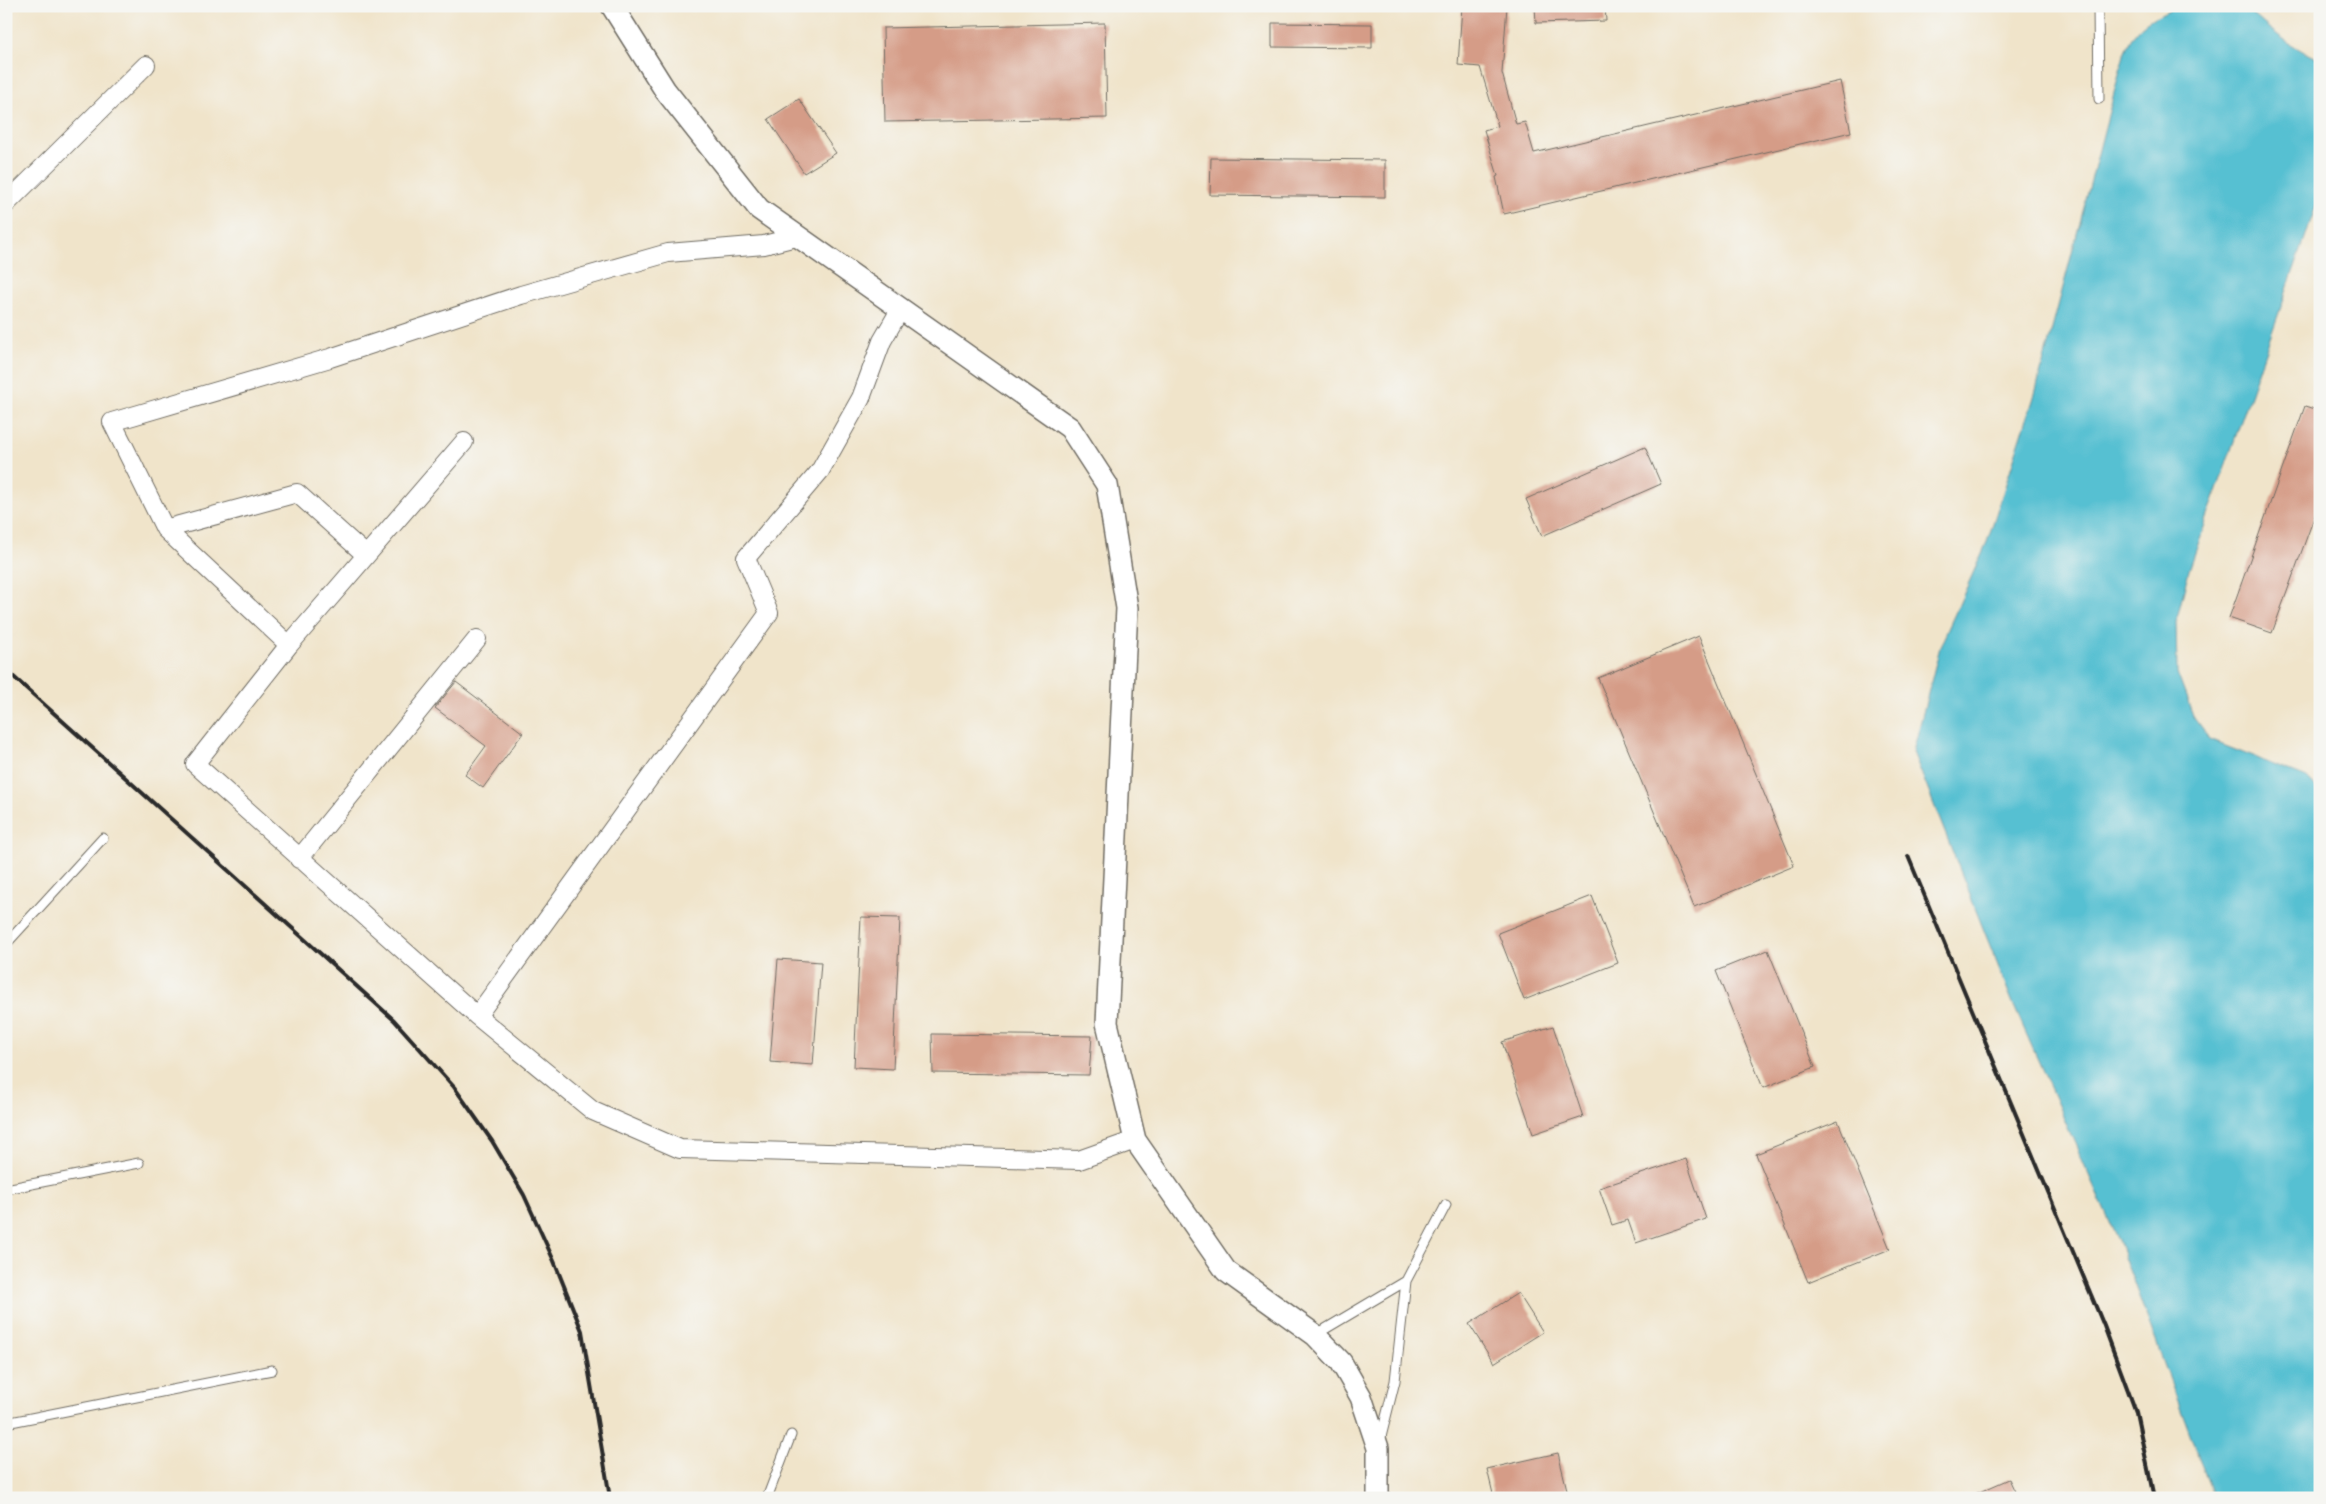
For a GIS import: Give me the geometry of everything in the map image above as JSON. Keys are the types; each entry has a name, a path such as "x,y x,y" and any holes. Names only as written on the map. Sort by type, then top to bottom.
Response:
{"street":[{"path":"612,6 665,90 759,209 796,237 1070,428 1107,485 1127,608 1107,1023 1135,1140 1226,1271 1315,1335 1341,1362 1361,1397 1378,1448 1378,1498"},
{"path":"6,204 146,65"},
{"path":"289,645 165,529 112,422 330,358 521,295 668,253 764,245 796,237"},
{"path":"477,1016 768,613 746,558 820,471 861,398 882,341 900,310"},
{"path":"464,442 289,645 195,764 299,860 477,1016 593,1112 680,1148 1079,1160 1135,1140"},
{"path":"165,529 297,493 366,555"},
{"path":"299,860 477,639"}],"lane":[{"path":"2098,6 2099,99"},
{"path":"6,944 103,838"},
{"path":"6,1189 139,1163"},
{"path":"1378,1448 1395,1382 1406,1281 1446,1205"},
{"path":"1315,1335 1406,1281"},
{"path":"6,1423 272,1370"},
{"path":"767,1498 791,1435"}],"water":[{"path":"2177,6 2244,6 2280,36 2320,60 2320,195 2189,570 2176,622 2177,673 2194,718 2210,740 2307,778 2320,792 2320,1498 2214,1498 2119,1243 2014,1006 1913,752 1940,647 1987,542 2035,394 2125,51 2135,34 2145,23"}],"building":[{"path":"1462,6 1507,6 1502,73 1516,124 1525,122 1534,153 1840,81 1851,132 1504,214 1496,177 1498,176 1484,130 1498,126 1480,67 1458,65"},
{"path":"1535,6 1605,6 1606,21 1536,23"},
{"path":"1105,23 1107,118 885,122 883,28"},
{"path":"1272,23 1372,24 1372,48 1272,47"},
{"path":"799,99 836,153 804,173 768,119"},
{"path":"1211,158 1385,160 1385,197 1210,195"},
{"path":"2305,406 2320,411 2320,501 2272,633 2229,618"},
{"path":"1645,447 1661,484 1542,536 1526,499"},
{"path":"1699,636 1794,866 1694,907 1598,678"},
{"path":"456,682 523,733 483,788 465,775 486,746 435,708"},
{"path":"1592,896 1618,963 1524,1000 1498,933"},
{"path":"861,917 900,918 893,1069 854,1067"},
{"path":"1768,950 1815,1067 1763,1088 1716,971"},
{"path":"778,959 821,962 813,1065 770,1062"},
{"path":"1553,1026 1583,1117 1533,1134 1502,1042"},
{"path":"932,1034 1092,1036 1089,1075 933,1073"},
{"path":"1838,1121 1890,1249 1808,1282 1756,1154"},
{"path":"1686,1159 1706,1219 1636,1243 1628,1220 1612,1225 1599,1188"},
{"path":"1518,1293 1543,1332 1494,1363 1469,1324"},
{"path":"1558,1453 1569,1498 1494,1498 1487,1469"},
{"path":"2009,1479 2018,1498 1966,1498"}],"railway":[{"path":"6,670 394,1020 454,1087 492,1141 524,1195 554,1261 582,1331 610,1498"},
{"path":"1908,856 2104,1326 2136,1412 2154,1498"}]}
